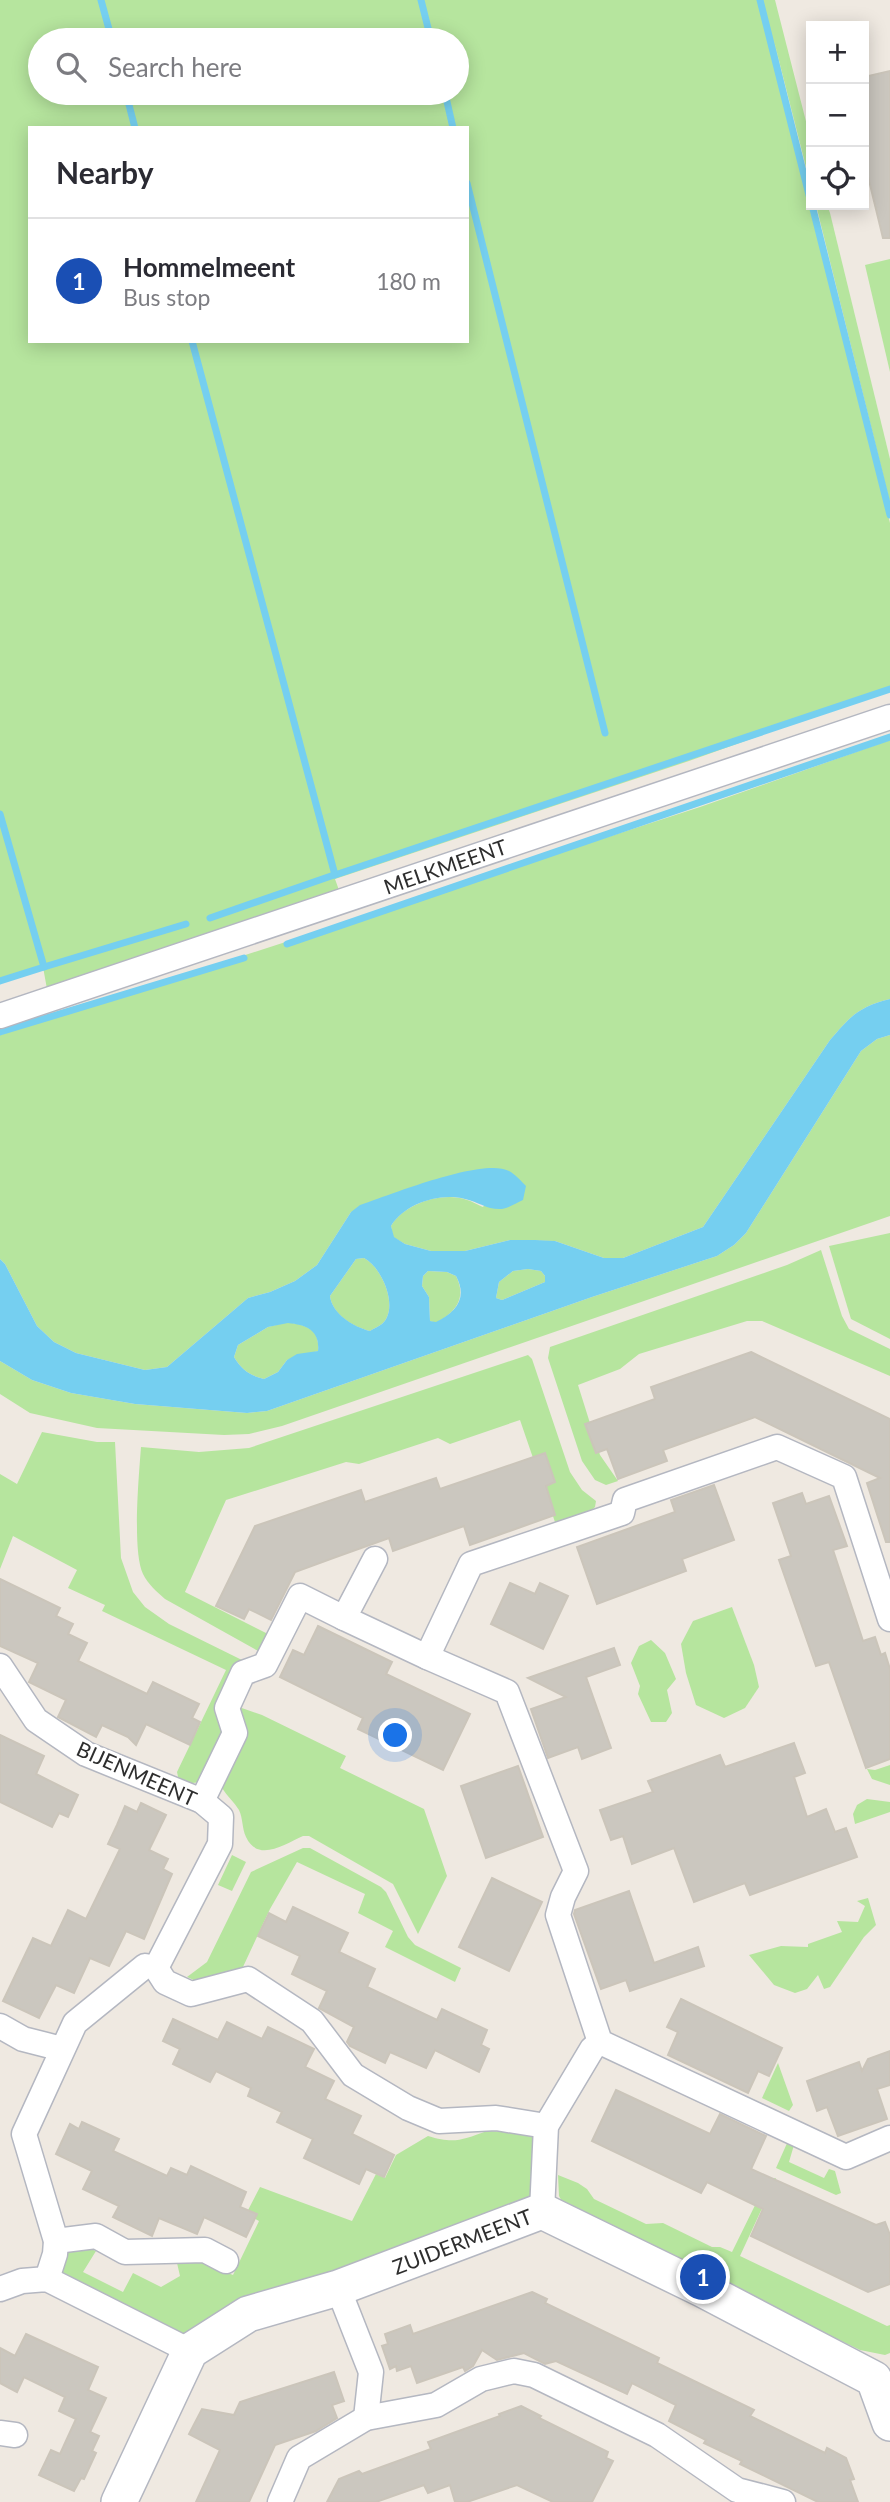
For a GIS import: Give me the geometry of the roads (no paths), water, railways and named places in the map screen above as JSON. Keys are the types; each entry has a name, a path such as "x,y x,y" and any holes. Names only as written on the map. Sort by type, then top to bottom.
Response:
{"street":[{"name":"MELKMEENT","path":"0,1016 890,717"},
{"path":"427,1657 471,1564 622,1513 625,1500 777,1447 844,1476 890,1619"},
{"path":"344,1618 374,1559"},
{"path":"202,1801 234,1732 227,1708 243,1673 265,1665 300,1596 507,1692 576,1871 563,1897 558,1915 600,2042 846,2157 890,2138"},
{"name":"BIJENMEENT","path":"0,1666 36,1720 86,1754 202,1801 221,1817 220,1844 156,1968"},
{"path":"47,2279 55,2255 56,2241 24,2134 75,2023 145,1966 156,1968 165,1982 191,1994 248,1979 312,2021 353,2074 408,2108 439,2121 496,2118 546,2126"},
{"path":"0,2026 23,2039 62,2049"},
{"path":"542,2211 546,2126 592,2049 600,2042"},
{"name":"ZUIDERMEENT","path":"190,2351 248,2314 338,2288 542,2211 882,2376 890,2423"},
{"path":"56,2241 96,2236 125,2252 205,2250 226,2262"},
{"path":"0,2289 22,2281 47,2279 190,2351 118,2502"},
{"path":"338,2288 371,2372 366,2418"},
{"path":"280,2502 299,2458 366,2418 436,2405 481,2379 514,2371 534,2375 657,2435 739,2496 783,2502"}],"water":[{"path":"890,999 890,1035 877,1039 861,1051 746,1233 717,1256 267,1411 247,1413 135,1404 71,1393 32,1380 0,1361 0,1259 37,1326 54,1342 76,1353 145,1370 167,1367 248,1298 295,1281 317,1265 351,1212 360,1205 458,1173 496,1168 509,1171 526,1186 523,1200 502,1209 455,1197 423,1202 397,1218 391,1226 394,1237 405,1244 431,1251 465,1251 510,1240 555,1241 604,1258 623,1258 703,1227 830,1040 856,1014 870,1005","holes":["364,1258 370,1262 381,1276 388,1293 389,1310 386,1320 370,1331 339,1314 330,1296 356,1259","428,1271 447,1272 456,1276 461,1291 454,1309 436,1322 430,1321 429,1297 422,1286 423,1276","513,1271 541,1271 545,1282 502,1300 496,1298 499,1282","288,1323 306,1327 317,1338 318,1351 297,1354 287,1360 278,1372 264,1379 254,1376 243,1369 234,1357 238,1345 268,1327"]}],"waterway":[{"path":"101,0 109,28"},
{"path":"421,0 428,28"},
{"path":"760,0 806,183"},
{"path":"129,105 134,126"},
{"path":"448,105 453,126"},
{"path":"469,191 605,733"},
{"path":"813,210 890,515"},
{"path":"193,343 335,875 890,689"},
{"path":"287,944 890,737"},
{"path":"0,814 44,967 186,924"},
{"path":"210,918 334,875"},
{"path":"0,1032 244,958"},
{"path":"0,981 44,967"}],"place":[{"name":"Hommelmeent","path":"703,2277"}]}
